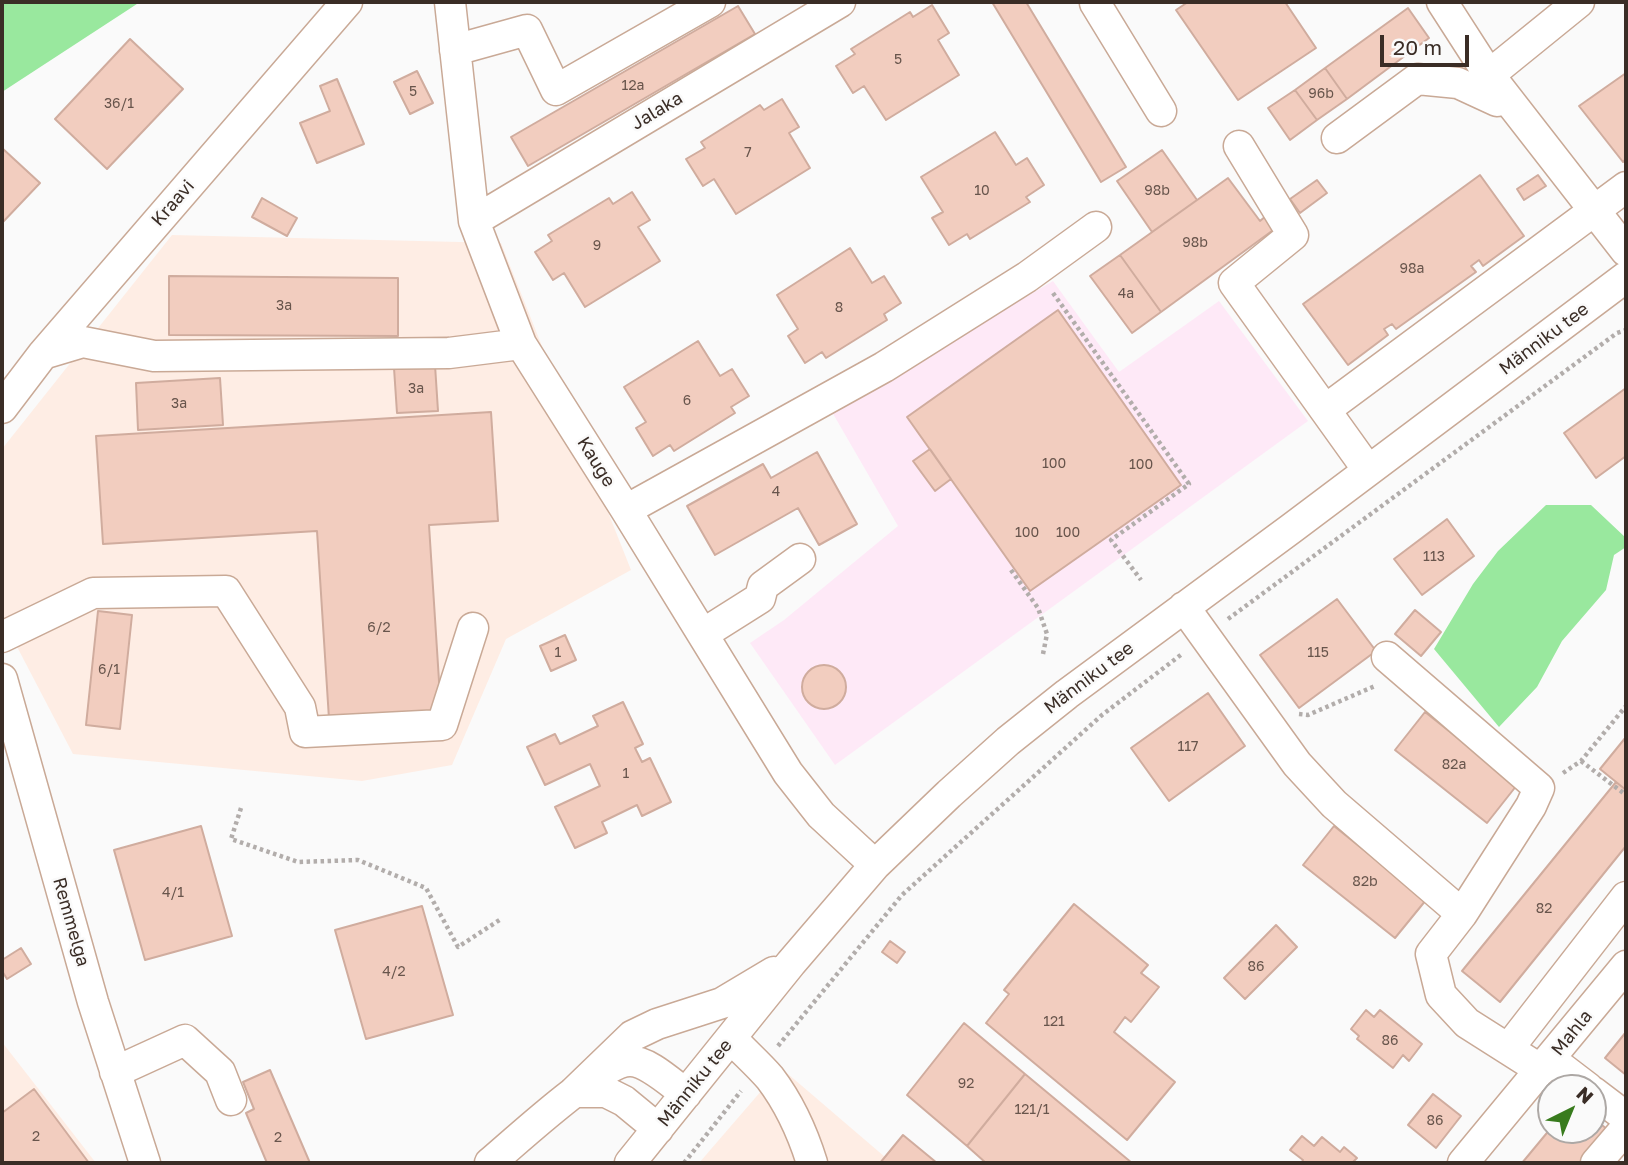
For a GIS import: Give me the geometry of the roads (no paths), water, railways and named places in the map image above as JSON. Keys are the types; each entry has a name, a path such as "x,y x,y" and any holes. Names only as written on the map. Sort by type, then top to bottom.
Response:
{"street":[{"name":"Kraavi","path":"2,408 43,354 347,2"},
{"name":"Kauge","path":"450,2 474,221 521,344 788,774 821,815 875,865"},
{"path":"455,50 527,30 556,90 710,2"},
{"name":"Jalaka","path":"474,221 840,2"},
{"path":"1097,2 1095,3 1161,111"},
{"path":"1442,2 1493,88 1626,251"},
{"path":"1493,88 1579,2"},
{"path":"1337,138 1417,79 1493,88"},
{"path":"1239,146 1293,235 1234,283 1368,470"},
{"path":"1325,410 1626,187"},
{"path":"626,510 884,368 1036,270 1096,227"},
{"name":"Männiku tee","path":"630,1163 791,963 875,865 1008,741 1067,694 1626,277"},
{"path":"43,354 83,342 155,356 449,353 521,344"},
{"path":"702,634 760,598 763,586 800,559"},
{"path":"2,637 93,593 226,591 300,707 305,732 442,725 473,628"},
{"path":"1184,607 1297,764 1334,804 1462,914"},
{"path":"1396,665 1539,788 1531,806 1462,914 1432,954 1441,995 1467,1023 1508,1048 1564,1074"},
{"name":"Remmelga","path":"2,679 93,1002 145,1163"},
{"path":"1508,1048 1626,897"},
{"path":"490,1163 574,1092 632,1036 666,1020 722,1003 791,963"},
{"name":"Mahla","path":"1463,1163 1626,966"},
{"path":"731,1038 768,1077 785,1102 806,1142 812,1163"},
{"path":"116,1072 185,1040 220,1072 231,1100"},
{"path":"574,1092 612,1066 631,1061 652,1068 685,1094"},
{"path":"574,1092 606,1091 624,1101 658,1129"},
{"path":"1607,1102 1626,1117"},
{"path":"1597,1163 1626,1128"}]}
